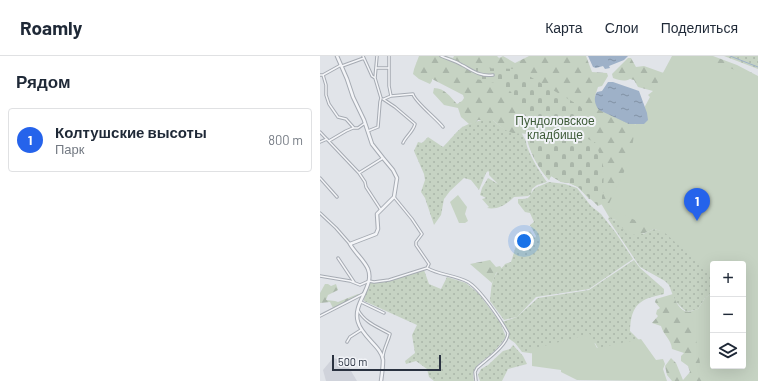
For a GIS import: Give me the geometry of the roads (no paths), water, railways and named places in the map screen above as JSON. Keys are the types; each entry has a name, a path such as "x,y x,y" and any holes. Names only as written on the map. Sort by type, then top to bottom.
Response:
{"street":[{"path":"337,56 353,98 365,123 372,144 398,178 394,197 378,214 378,229 376,234 350,244"},
{"path":"375,78 377,56"},
{"path":"389,56 389,86 391,96"},
{"path":"441,56 462,64 476,73 488,76 493,75"},
{"path":"354,128 346,120 338,117 329,104 326,95 326,85 321,75 363,57 372,76 375,78 382,98 415,124 413,129 406,136 403,143"},
{"path":"376,68 389,68"},
{"path":"382,98 413,94 415,100 443,127"},
{"path":"368,131 378,127 380,102 382,98"},
{"path":"320,142 354,128 358,128 365,123"},
{"path":"320,132 358,173 381,210"},
{"path":"358,173 382,158"},
{"path":"320,178 337,197"},
{"path":"394,197 422,234 416,242 416,245 429,264 427,268"},
{"path":"320,213 350,244 367,268 369,281 360,301 357,319 361,330 378,348 383,358"},
{"path":"338,258 354,282"},
{"path":"320,276 327,276 354,282 360,285 369,281 374,282 388,280 427,268 443,275 467,282 479,293 508,333 508,337 498,349 477,368 475,372 476,381"},
{"path":"320,316 363,294"},
{"path":"360,301 384,312"},
{"path":"358,308 368,322 380,330 390,334 385,344 381,381"},
{"path":"347,342 350,337 361,330"}],"water":[{"path":"588,56 628,56 624,60 609,66 610,68 605,69 603,66 596,68 593,67"},
{"path":"608,82 613,82 639,91 647,113 648,120 644,124 629,124 599,110 596,106 595,97 597,92 602,91"}],"waterway":[{"path":"730,56 758,67"}],"place":[{"name":"Колтушские высоты","path":"697,221"}],"park label":[{"name":"Пундоловское кладбище","path":"555,127"}]}
